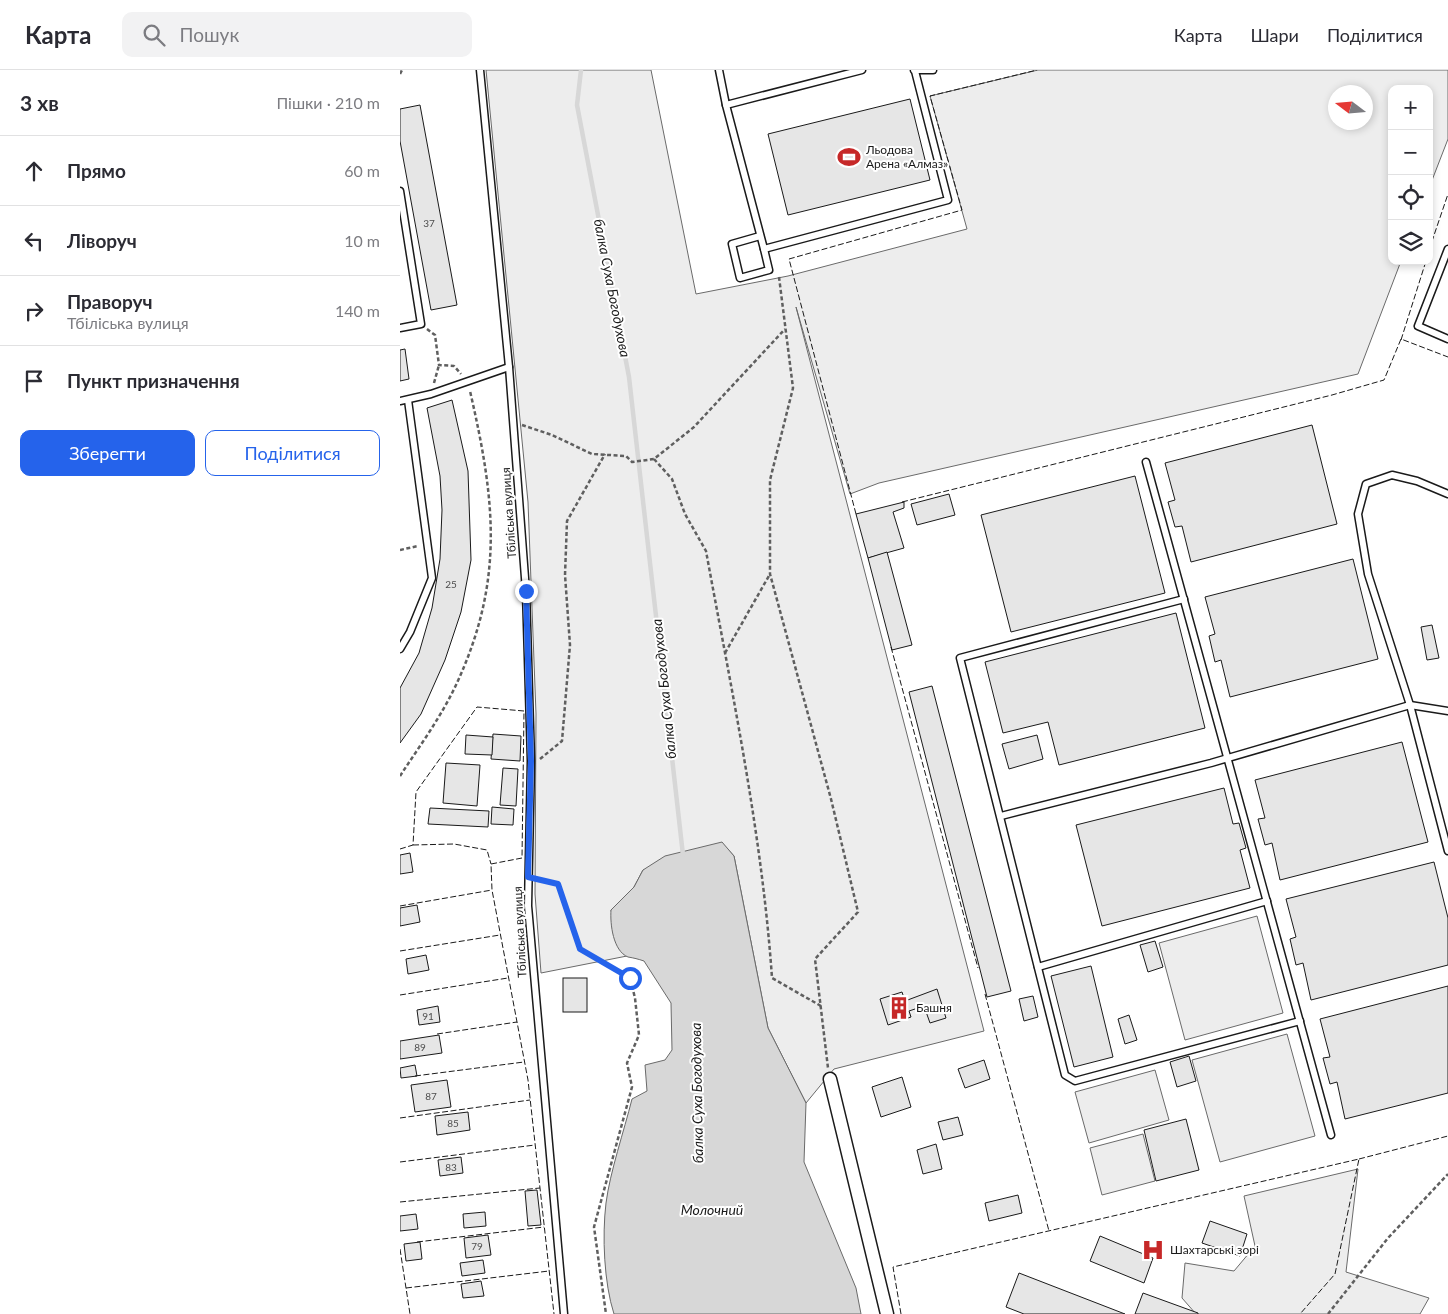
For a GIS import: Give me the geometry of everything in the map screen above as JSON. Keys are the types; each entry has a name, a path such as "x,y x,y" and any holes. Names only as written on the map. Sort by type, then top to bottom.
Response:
{"street":[{"path":"830,1079 887,1314"}],"lane":[{"name":"Тбіліська вулиця","path":"480,70 510,367 526,591 531,767 528,906 564,1314"},
{"path":"718,70 769,270 740,278 732,244 760,236"},
{"path":"726,105 862,70"},
{"path":"764,249 948,200 915,70 933,70"},
{"path":"400,191 421,324 400,328"},
{"path":"1448,249 1418,326 1448,339"},
{"path":"400,401 431,394 510,367"},
{"path":"400,649 410,632 432,578 408,400"},
{"path":"1146,462 1331,1135"},
{"path":"1448,494 1417,481 1392,475 1366,484 1358,514 1368,574 1410,706 1448,850"},
{"path":"1184,599 960,658 1065,1075 1075,1081 1300,1021"},
{"path":"1001,816 1228,758 1410,706 1448,711"},
{"path":"1038,967 1267,901"}],"path":[{"path":"400,74 402,70"},
{"path":"779,277 793,388 770,480 770,574 831,800 858,912 815,959 830,1079"},
{"path":"421,324 435,335 440,365 431,394"},
{"path":"514,423 552,435 592,454 626,456 632,462 654,459 694,427 785,329"},
{"path":"400,776 456,686 480,625 490,578 491,517 485,456 467,381 454,366 440,365"},
{"path":"531,767 562,741 570,645 565,575 567,521 605,454"},
{"path":"654,459 672,479 685,514 706,551 756,826 768,916 772,978 821,1006"},
{"path":"417,537 419,554"},
{"path":"400,550 418,546"},
{"path":"725,654 770,574"},
{"path":"528,877 558,884 580,949 630,978 635,998 639,1035 627,1063 632,1087 594,1228 606,1314"},
{"path":"1328,1314 1388,1238 1448,1174"}],"shaded area":[{"path":"486,70 651,70 696,294 788,276 967,229 930,96 1038,70 1448,70 1448,139 1433,178 1433,85 1388,85 1388,265 1399,265 1358,374 879,483 850,494 796,307 984,1031 834,1069 806,1103 768,1028 734,856 722,843 643,870 634,887 611,910 620,948 627,956 541,973 535,894 536,714 528,502"},
{"path":"1257,916 1283,1013 1185,1040 1159,943"},
{"path":"1287,1034 1315,1136 1220,1162 1192,1060"},
{"path":"1155,1070 1169,1120 1089,1143 1075,1092"},
{"path":"1143,1134 1155,1181 1102,1195 1090,1148"},
{"path":"1358,1169 1346,1272 1429,1298 1420,1314 1196,1314 1182,1298 1185,1263 1234,1271 1255,1246 1244,1196"}],"water":[{"name":"Молочний","path":"722,842 734,856 768,1028 806,1103 804,1162 856,1288 861,1314 614,1314 606,1274 604,1244 606,1203 611,1178 632,1099 647,1091 645,1065 665,1060 672,1050 671,1003 644,961 628,957 619,949 613,936 611,910 634,887 643,870 665,856"}],"building":[{"name":"Льодова Арена «Алмаз»","path":"910,99 930,180 788,215 768,134"},
{"path":"420,105 457,305 431,310 400,141 400,109"},
{"path":"405,349 409,379 400,381 400,350"},
{"path":"452,400 468,471 471,560 461,612 445,660 421,714 400,743 400,688 419,653 432,608 440,559 442,510 440,476 427,408"},
{"path":"1312,425 1337,524 1191,562 1182,526 1175,527 1168,502 1175,500 1165,463"},
{"path":"1135,476 1165,593 1011,632 981,515"},
{"path":"949,494 955,515 917,525 911,504"},
{"path":"904,502 904,508 893,512 904,548 868,558 856,514"},
{"path":"887,552 912,645 892,650 868,558"},
{"path":"1353,559 1378,659 1230,697 1221,660 1215,662 1209,636 1215,634 1205,597"},
{"path":"1176,613 1205,728 1059,765 1048,722 1003,733 985,662"},
{"path":"1432,625 1439,658 1427,660 1421,627"},
{"path":"932,686 1011,991 987,997 909,692"},
{"path":"493,734 521,736 520,761 491,759"},
{"path":"466,735 493,737 492,755 465,754"},
{"path":"1037,735 1043,759 1009,769 1002,744"},
{"path":"1402,742 1428,842 1280,880 1272,843 1265,845 1258,819 1265,818 1255,780"},
{"path":"446,763 480,765 477,806 443,803"},
{"path":"503,768 518,769 516,806 500,805"},
{"path":"1224,788 1233,824 1239,823 1246,848 1240,850 1250,888 1102,926 1076,825"},
{"path":"492,807 514,809 513,825 491,824"},
{"path":"430,808 489,811 488,827 428,824"},
{"path":"410,853 413,872 400,874 400,855"},
{"path":"1434,862 1448,918 1448,965 1311,1000 1303,963 1296,965 1290,939 1296,937 1286,899"},
{"path":"417,905 420,922 400,926 400,908"},
{"path":"1155,941 1163,967 1148,972 1140,945"},
{"path":"426,955 429,970 408,974 406,959"},
{"path":"1091,966 1113,1057 1074,1067 1051,976"},
{"path":"563,978 587,978 587,1012 563,1012"},
{"path":"1448,986 1448,1093 1345,1119 1337,1082 1330,1084 1323,1058 1330,1057 1320,1019"},
{"name":"Башня","path":"937,989 946,1018 930,1023 924,1006 909,1011 911,1017 888,1025 880,999 902,992 905,1001"},
{"path":"1033,996 1038,1017 1024,1021 1019,999"},
{"path":"438,1006 440,1022 419,1025 417,1010"},
{"path":"1129,1015 1137,1040 1125,1044 1118,1019"},
{"path":"439,1035 442,1053 400,1059 400,1041"},
{"path":"1189,1056 1196,1081 1177,1087 1170,1062"},
{"path":"984,1060 990,1079 965,1088 958,1069"},
{"path":"415,1065 417,1076 401,1078 400,1068"},
{"path":"902,1077 911,1107 881,1117 872,1087"},
{"path":"447,1080 451,1107 415,1112 411,1085"},
{"path":"468,1112 470,1130 437,1135 435,1116"},
{"path":"958,1117 963,1135 943,1140 938,1122"},
{"path":"1186,1119 1199,1170 1156,1181 1144,1130"},
{"path":"936,1144 942,1169 923,1174 917,1150"},
{"path":"461,1157 463,1173 440,1176 438,1160"},
{"path":"537,1190 541,1225 528,1226 525,1191"},
{"path":"1018,1195 1022,1213 989,1221 985,1203"},
{"path":"485,1212 486,1226 464,1228 463,1214"},
{"path":"416,1214 418,1229 400,1231 400,1216"},
{"path":"1210,1221 1247,1234 1240,1256 1202,1243"},
{"path":"488,1235 491,1255 466,1258 464,1238"},
{"path":"1100,1236 1153,1258 1144,1283 1090,1261"},
{"path":"420,1242 422,1259 406,1261 404,1244"},
{"path":"483,1260 485,1273 462,1276 460,1263"},
{"path":"1019,1273 1125,1314 1024,1314 1006,1307"},
{"path":"481,1281 484,1296 463,1298 461,1284"},
{"path":"1143,1293 1198,1313 1198,1314 1135,1314"}],"waterway":[{"name":"балка Суха Богодухова","path":"581,70 577,105 629,377 683,855"}],"fence":[{"path":"856,514 789,259 962,210 930,96 1037,70"},
{"path":"1433,238 1448,194"},
{"path":"1401,340 1425,265"},
{"path":"902,502 1332,395 1384,380 1401,339 1448,357"},
{"path":"891,647 978,968"},
{"path":"400,849 413,845 416,792 477,707 524,711 522,858 491,864 492,890 528,1080 554,1314"},
{"path":"413,845 454,844 487,850 491,864"},
{"path":"400,906 492,890"},
{"path":"400,951 500,935"},
{"path":"400,995 508,978"},
{"path":"985,994 1049,1231"},
{"path":"437,1034 517,1022"},
{"path":"415,1076 524,1062"},
{"path":"400,1118 530,1100"},
{"path":"1359,1159 1448,1136"},
{"path":"400,1162 535,1145"},
{"path":"901,1314 893,1267 1359,1159 1335,1274 1300,1314"},
{"path":"400,1202 540,1188"},
{"path":"417,1242 544,1227"},
{"path":"400,1249 410,1314"},
{"path":"406,1288 549,1271"}],"place":[{"name":"Льодова Арена «Алмаз»","path":"849,157"},
{"name":"Башня","path":"899,1008"},
{"name":"Шахтарські зорі","path":"1153,1250"}],"route":[{"path":"526,591 531,761 528,877 558,884 580,949 630,978"}]}
